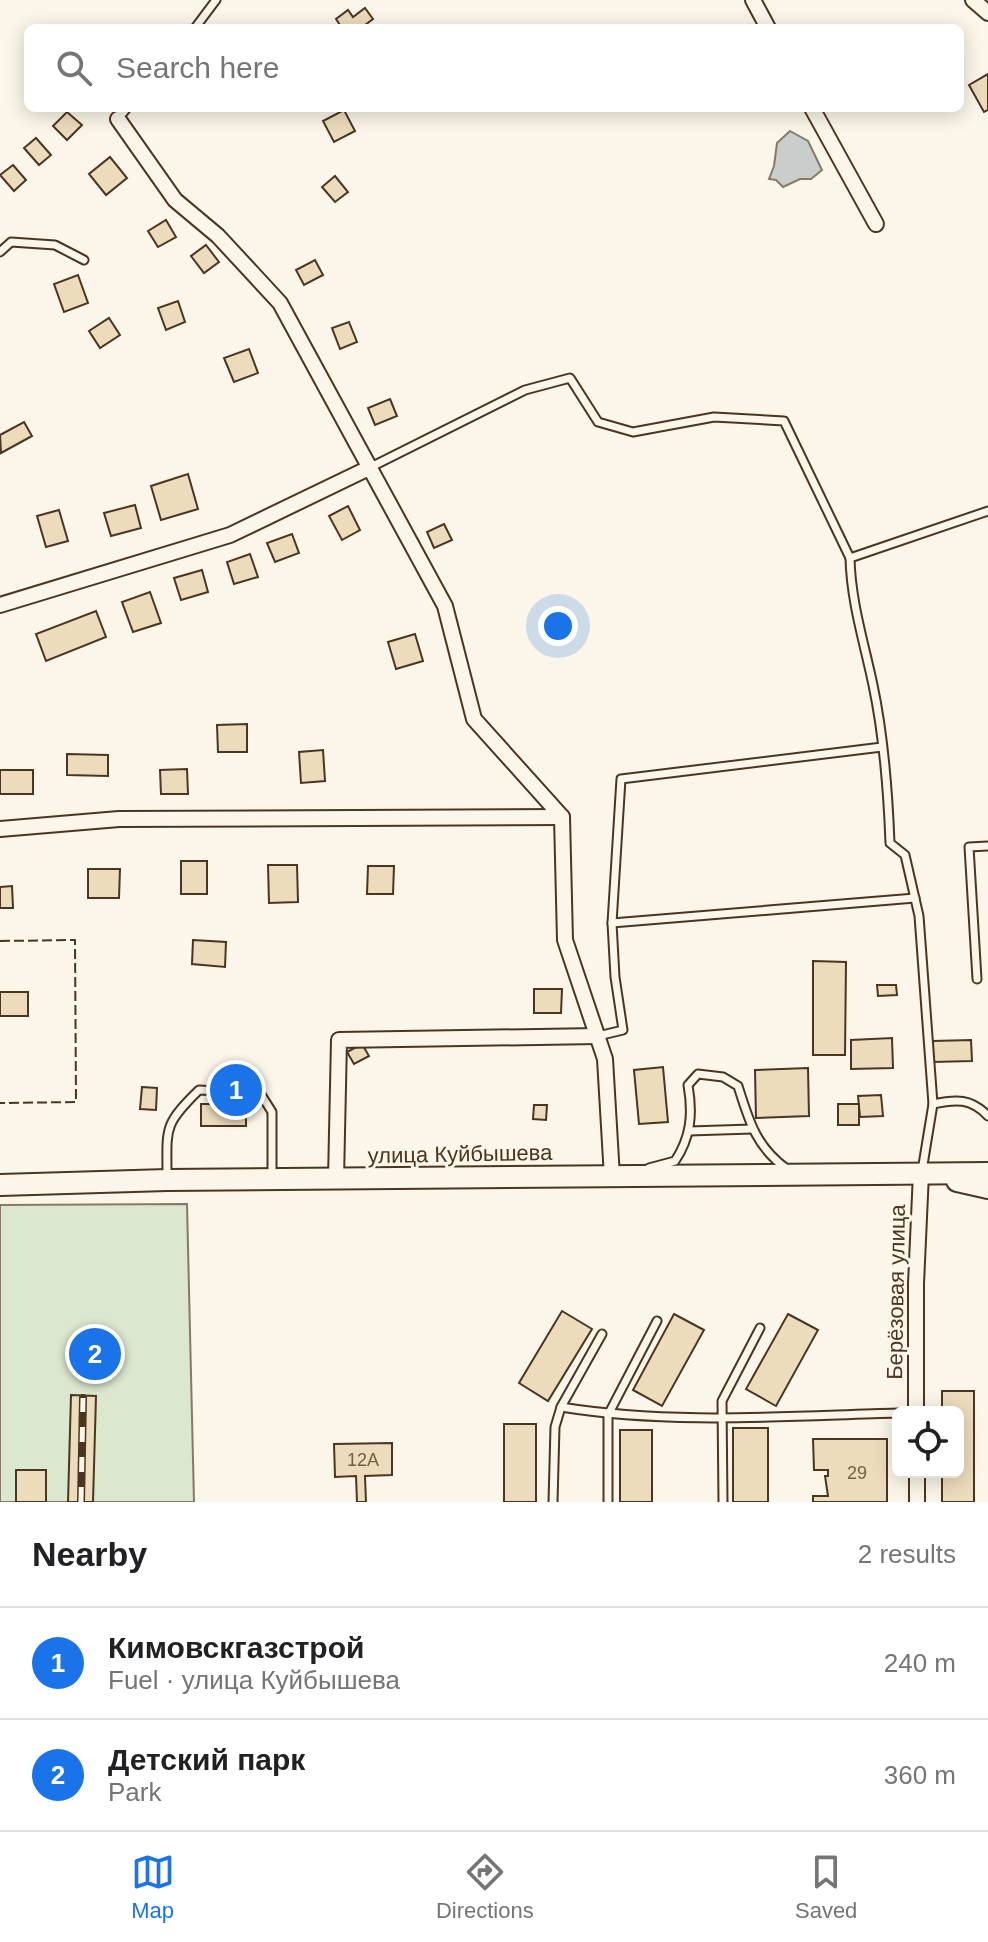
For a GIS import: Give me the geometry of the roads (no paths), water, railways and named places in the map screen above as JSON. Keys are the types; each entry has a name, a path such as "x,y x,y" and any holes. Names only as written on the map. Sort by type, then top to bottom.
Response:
{"main road":[{"name":"улица Куйбышева","path":"0,1185 167,1180 921,1173"},
{"path":"921,1173 988,1173"},
{"path":"921,1173 988,1188"}],"street":[{"path":"753,0 766,24"},
{"path":"973,0 988,13"},
{"path":"814,112 876,224"},
{"path":"123,114 175,200 218,236 280,303 445,606 474,719 562,817 565,940 605,1059 612,1177"},
{"path":"0,605 230,535 371,467"},
{"path":"0,829 119,819 562,817"},
{"path":"336,1179 339,1040 598,1036"},
{"name":"Берёзовая улица","path":"916,1406 916,1284 921,1173"},
{"path":"917,1478 917,1502"}],"lane":[{"path":"198,24 216,0"},
{"path":"0,252 11,242 55,245 84,260"},
{"path":"371,467 525,390 570,378 598,422 633,432 714,417 784,421 850,558 851,589 873,688 888,784 890,843 905,855 919,916 933,1104 921,1173"},
{"path":"850,558 988,511"},
{"path":"598,1036 623,1030 615,977 612,923 621,779 882,747"},
{"path":"977,979 969,847 988,846"},
{"path":"612,923 915,898"},
{"path":"612,1177 675,1161 689,1131 688,1085 698,1074 723,1077 738,1086 752,1129 769,1156 795,1175"},
{"path":"167,1180 167,1130 178,1111 199,1090 260,1093 272,1112 272,1180"},
{"path":"933,1104 955,1099 978,1105 988,1116"},
{"path":"689,1131 752,1129"},
{"path":"608,1502 608,1415 657,1321"},
{"path":"723,1502 722,1401 760,1328"},
{"path":"553,1502 555,1427 561,1407 602,1334"},
{"path":"561,1407 608,1415 723,1417 892,1413"}],"railway":[{"path":"81,1502 83,1398"}],"place":[{"name":"Кимовскгазстрой","path":"236,1090"},
{"name":"Детский парк","path":"95,1354"}]}
